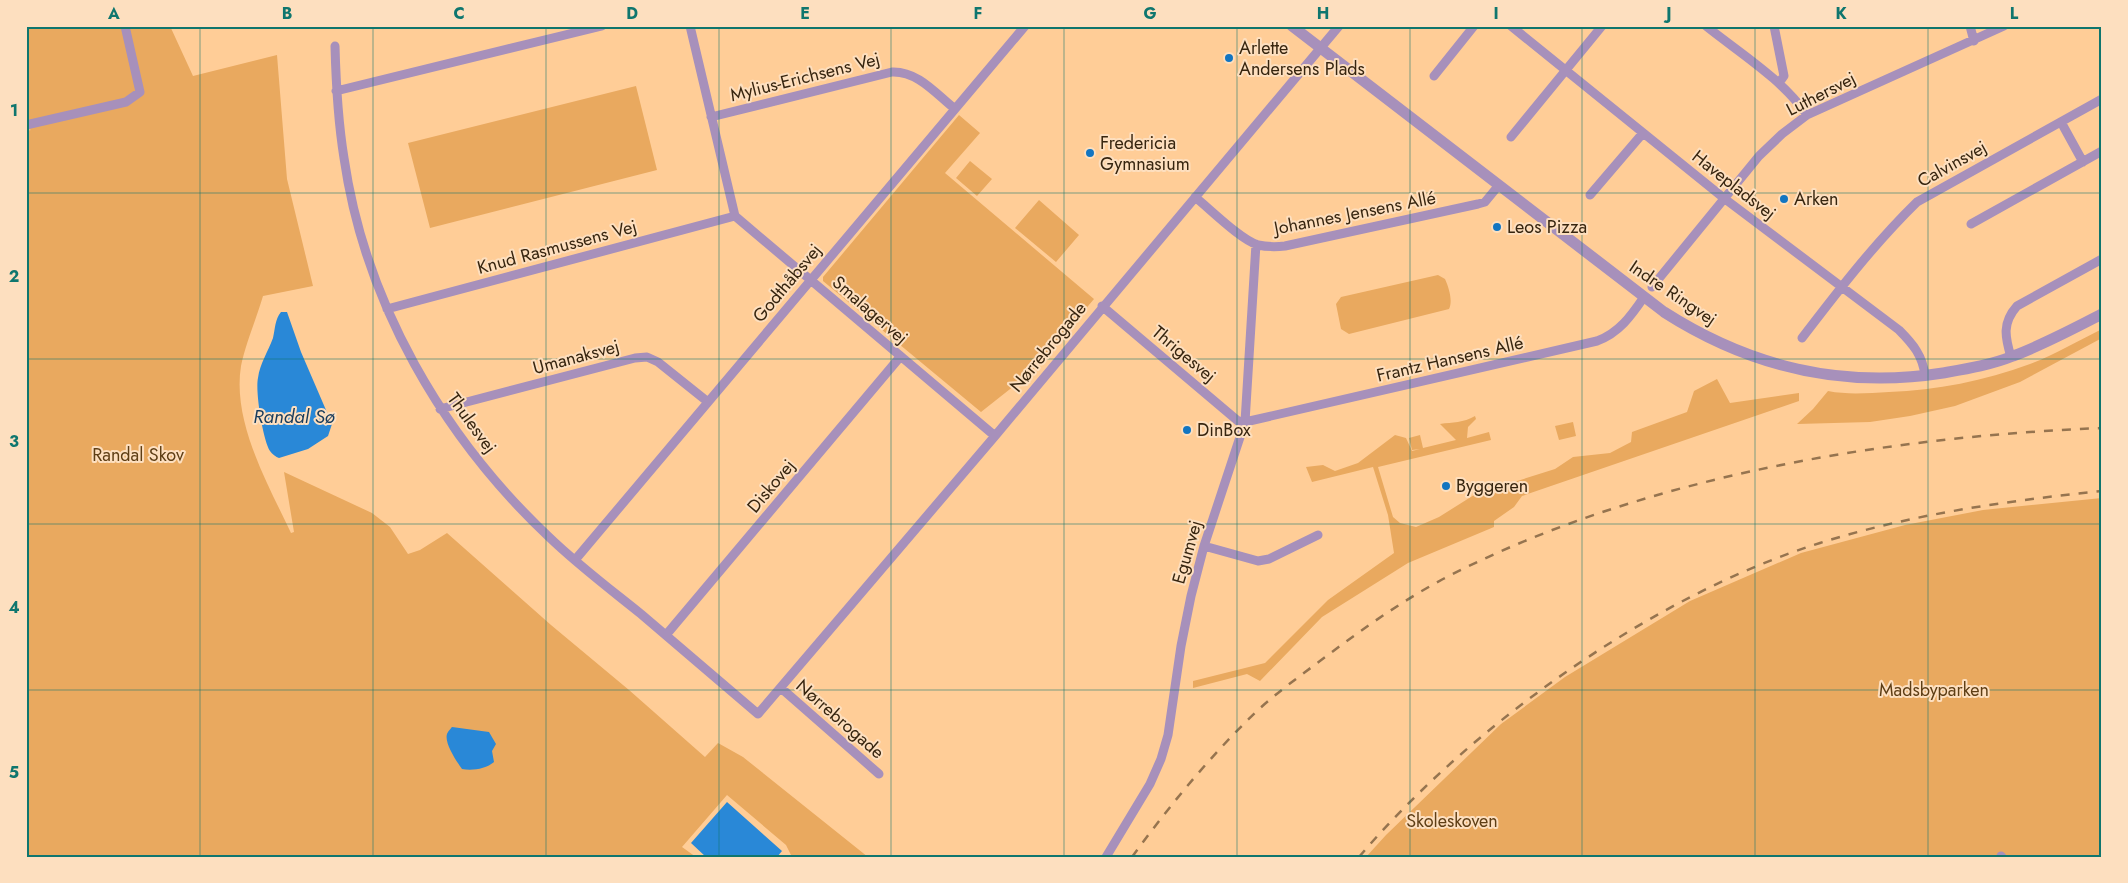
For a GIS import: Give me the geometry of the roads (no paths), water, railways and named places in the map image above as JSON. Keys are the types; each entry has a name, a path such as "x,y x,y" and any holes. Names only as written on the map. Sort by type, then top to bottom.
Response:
{"street":[{"path":"26,125 126,102 140,92 125,26"},
{"path":"336,91 602,26"},
{"path":"690,26 735,216"},
{"name":"Godthåbsvej","path":"575,560 1025,26"},
{"name":"Indre Ringvej","path":"1292,26 1644,297 1691,329 1722,345 1784,367 1824,374 1888,379 1925,376 1963,370 2012,357 2102,314"},
{"name":"Nørrebrogade","path":"758,714 995,436 1102,306 1339,26"},
{"path":"1434,76 1474,26"},
{"name":"Havepladsvej","path":"1511,26 1725,199 1910,340 1919,352 1924,364 1925,376"},
{"path":"1510,137 1602,26"},
{"path":"1706,26 1779,83 1796,99 1807,115"},
{"path":"1774,26 1784,76 1779,83"},
{"path":"1970,26 1974,41"},
{"name":"Luthersvej","path":"1652,287 1759,156 1782,134 1807,115 2004,26"},
{"name":"Thulesvej","path":"335,46 336,91 344,159 357,218 387,308 411,360 440,409 494,479 529,517 575,560 758,714"},
{"name":"Mylius-Erichsens Vej","path":"711,117 892,72 903,71 914,76 954,110"},
{"name":"Calvinsvej","path":"1802,338 1892,226 1916,202 2102,99"},
{"path":"2061,122 2083,162"},
{"path":"1590,195 1643,133"},
{"path":"1971,224 2102,151"},
{"name":"Johannes Jensens Allé","path":"1195,197 1246,239 1256,244 1272,247 1285,246 1478,204 1485,202 1499,185"},
{"name":"Knud Rasmussens Vej","path":"387,308 735,216"},
{"name":"Smalagervej","path":"735,216 995,436"},
{"name":"Egumvej","path":"1106,857 1150,784 1162,758 1168,735 1181,646 1204,546 1245,422 1256,244"},
{"path":"2012,357 2005,334 2005,325 2016,306 2102,258"},
{"name":"Frantz Hansens Allé","path":"1245,422 1597,341 1617,331 1644,297"},
{"name":"Thrigesvej","path":"1102,306 1238,421 1245,422"},
{"name":"Umanaksvej","path":"440,409 635,358 647,357 658,362 708,402"},
{"name":"Diskovej","path":"666,635 900,357"},
{"path":"1204,546 1258,561 1270,559 1318,535"},
{"name":"Nørrebrogade","path":"781,688 879,774"}],"water":[{"name":"Randal Sø","path":"281,312 287,312 301,352 332,424 328,436 308,449 279,458 270,451 267,445 262,426 257,384 260,367 273,338 276,321"},
{"path":"452,727 489,732 496,744 492,751 494,762 479,769 462,769 447,742 447,734"},
{"path":"727,802 782,851 777,857 706,857 691,843"}],"railway":[{"path":"1132,857 1161,818 1207,763 1258,710 1275,696 1355,635 1413,596 1443,579 1519,544 1598,514 1680,489 1764,469 1848,453 1934,441 2102,428"},
{"path":"1359,857 1404,807 1455,759 1511,713 1570,670 1631,630 1694,595 1757,566 1820,543 1889,524 1995,504 2102,491"}],"place":[{"name":"Arlette Andersens Plads","path":"1229,58"},
{"name":"Fredericia Gymnasium","path":"1090,153"},
{"name":"Arken","path":"1784,199"},
{"name":"Leos Pizza","path":"1497,227"},
{"name":"DinBox","path":"1187,430"},
{"name":"Byggeren","path":"1446,486"}],"park label":[{"name":"Randal Skov","path":"138,455"},
{"name":"Madsbyparken","path":"1934,690"},
{"name":"Skoleskoven","path":"1452,821"}]}
